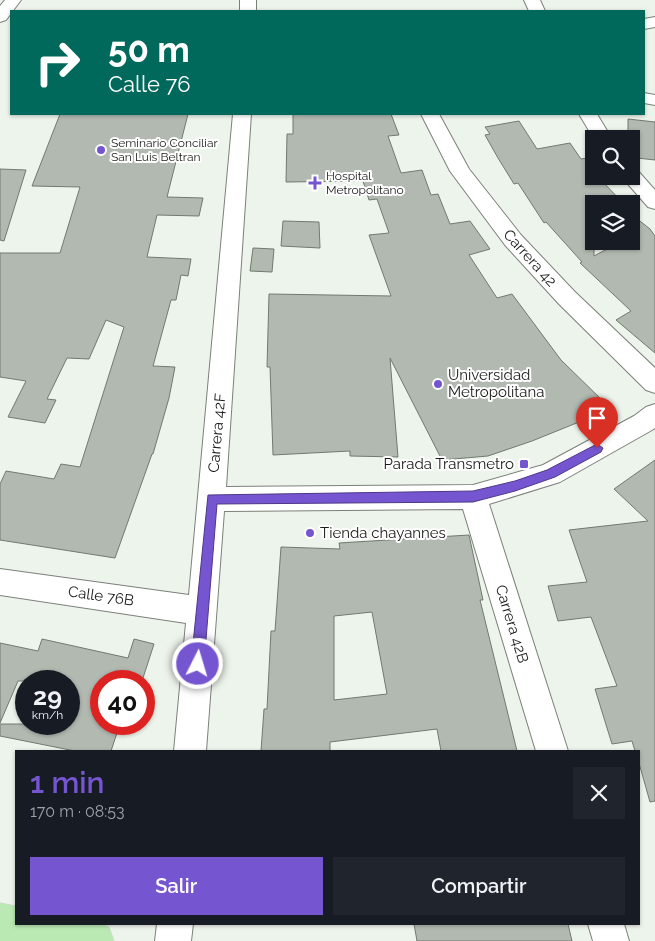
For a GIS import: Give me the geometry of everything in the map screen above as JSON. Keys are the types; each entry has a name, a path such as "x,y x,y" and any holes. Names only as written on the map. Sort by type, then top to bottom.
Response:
{"main road":[{"path":"0,922 95,941"}],"street":[{"path":"2,27 13,0"},
{"name":"Carrera 42F","path":"190,750 242,115"},
{"name":"Carrera 42","path":"431,115 460,171 513,240 567,298 655,383"},
{"path":"589,115 598,130"},
{"path":"639,185 655,202"},
{"path":"212,499 473,496 515,486 551,474 643,423 655,414"},
{"name":"Carrera 42B","path":"473,496 552,750"},
{"name":"Calle 76B","path":"0,582 202,611"},
{"path":"173,941 175,925"},
{"path":"606,925 611,941"}],"building":[{"path":"60,115 188,115 167,197 203,198 199,216 157,215 147,257 191,259 188,276 181,275 176,300 171,300 153,366 175,367 169,398 153,454 115,558 0,540 0,484 6,471 54,479 61,464 80,467 124,327 106,320 89,359 67,358 47,399 56,400 45,423 8,417 26,381 0,377 0,253 60,253 80,187 32,186"},
{"name":"Universidad Metropolitana","path":"293,115 391,115 399,135 388,136 401,173 422,170 431,195 438,194 450,224 470,221 490,249 469,255 497,298 512,294 561,360 605,403 584,420 532,441 488,456 442,460 390,358 398,457 350,456 350,451 273,455 270,367 267,367 269,294 391,296 369,235 389,233 377,199 369,200 363,181 286,182 287,134 293,134"},
{"path":"628,119 655,122 655,160 640,158 640,130 628,130"},
{"path":"519,121 537,149 570,143 581,159 585,158 585,185 606,185 615,195 585,195 585,250 594,250 594,256 605,250 640,250 640,221 650,229 655,236 655,353 616,320 631,311 580,263 582,262 546,222 544,223 518,183 514,184 498,158 485,135 490,134 485,127"},
{"path":"0,169 26,170 4,241 0,240"},
{"path":"283,221 319,222 320,248 281,246"},
{"path":"253,248 274,249 272,272 250,271"},
{"path":"655,460 655,801 650,802 640,767 640,750 635,750 632,741 612,744 595,689 617,686 591,617 558,621 548,586 587,582 569,530 648,521 614,489"},
{"path":"469,535 483,600 480,600 517,750 441,750 437,729 330,742 330,750 261,750 264,709 267,709 271,631 275,631 281,547 340,549 339,543","holes":["372,612 387,694 334,700 334,616"]},
{"path":"42,639 128,658 134,639 154,644 146,670 90,670 90,735 116,735 111,750 70,750 0,736 0,724 15,724 15,735 80,735 80,670 15,670 15,688 0,723 0,643 38,651"},
{"path":"414,925 568,925 572,941 417,941"}],"place":[{"name":"Seminario Conciliar San Luis Beltran","path":"101,150"},
{"name":"Hospital Metropolitano","path":"315,183"},
{"name":"Universidad Metropolitana","path":"438,384"},
{"name":"Parada Transmetro","path":"524,464"},
{"name":"Tienda chayannes","path":"310,533"}],"route":[{"path":"198,664 212,499 473,496 515,486 551,474 597,448"}]}
